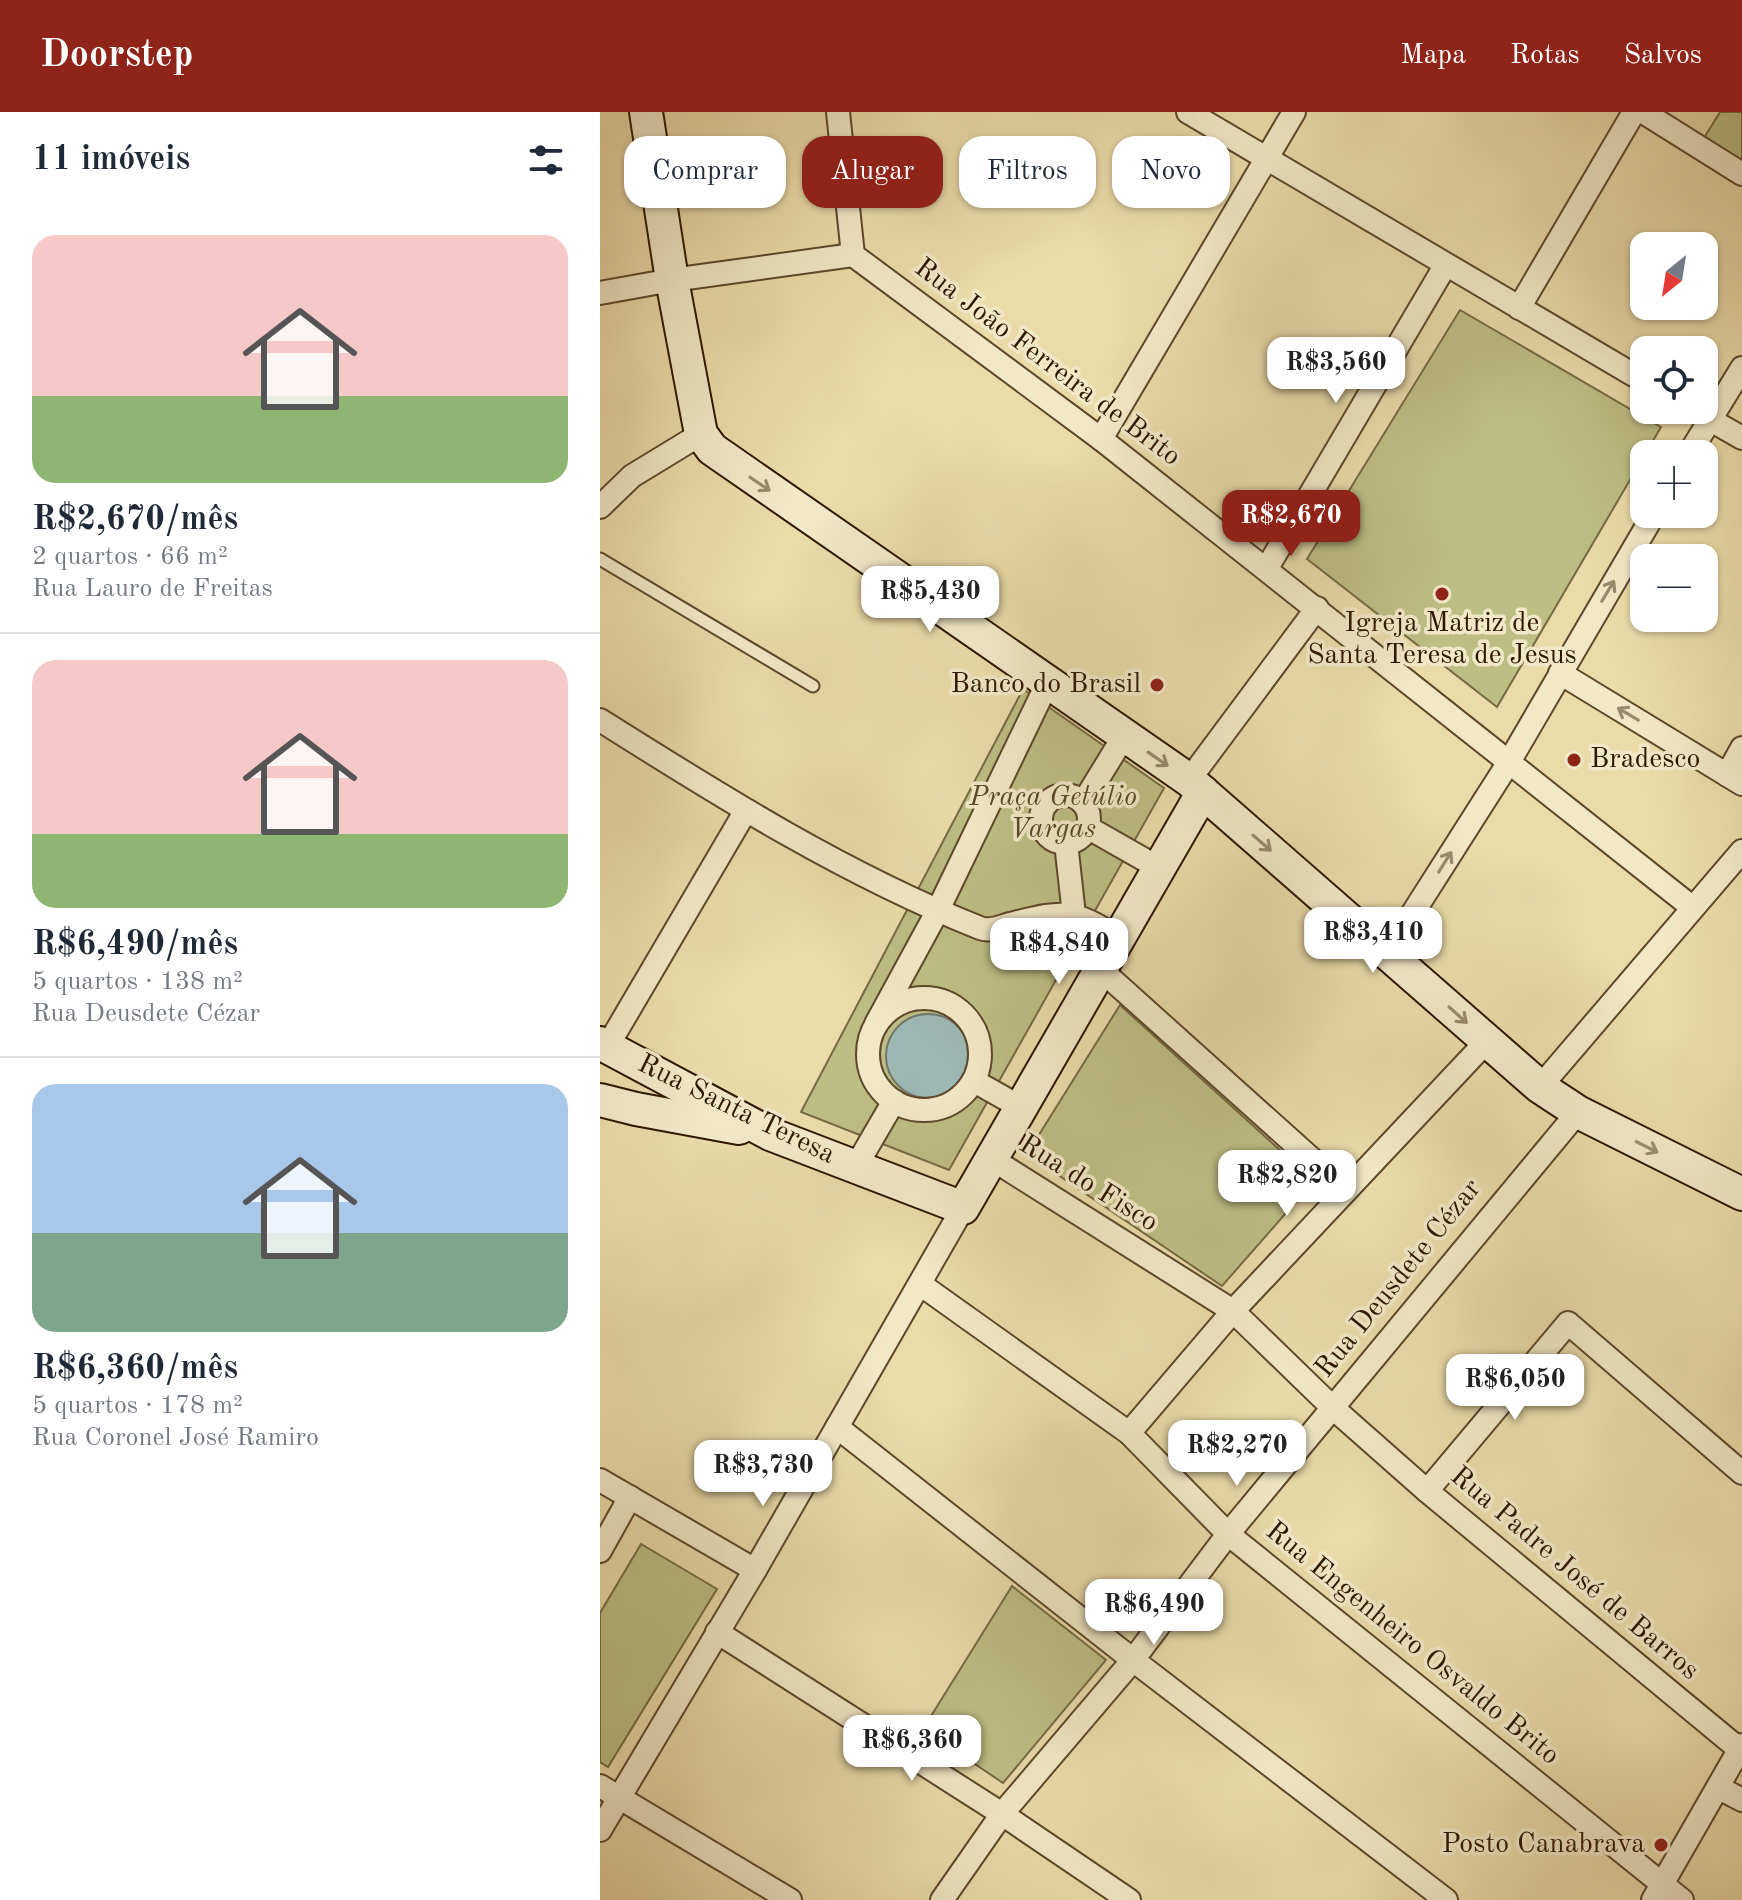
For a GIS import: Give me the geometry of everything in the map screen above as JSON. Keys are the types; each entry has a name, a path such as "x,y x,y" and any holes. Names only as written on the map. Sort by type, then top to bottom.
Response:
{"main road":[{"path":"646,112 672,280 701,434 712,449 1196,786 1540,1087 1578,1112 1742,1194"},
{"path":"963,1208 1159,868 1196,786"},
{"name":"Rua Santa Teresa","path":"604,1045 770,1134 963,1208"},
{"path":"600,1100 770,1134"}],"street":[{"path":"600,293 853,255 838,112"},
{"path":"1188,112 1630,373"},
{"path":"1101,439 1294,112"},
{"path":"1519,308 1634,112"},
{"path":"1643,112 1742,174"},
{"name":"Rua João Ferreira de Brito","path":"853,255 1101,439 1267,568 1693,908"},
{"path":"1267,568 1445,266"},
{"path":"1718,396 1742,368"},
{"path":"1718,424 1742,438"},
{"path":"600,507 632,476 701,434"},
{"path":"1388,952 1509,762 1646,528"},
{"path":"1196,786 1317,608"},
{"path":"1560,673 1734,779 1742,748"},
{"path":"876,1024 887,1011 902,1002 918,998 936,999 953,1005 971,1023 980,1047 980,1065 974,1081 955,1101 929,1110 911,1108 894,1101 880,1089 872,1075 868,1058 869,1040 876,1024 937,912 1048,682"},
{"path":"600,720 745,812 937,912 985,930 1056,914 1074,915 1089,919 1118,938"},
{"path":"1083,803 1124,736"},
{"path":"1069,795 1083,803 1087,810 1087,827 1079,838 1066,843 1050,838 1041,825 1042,809 1053,797 1069,795"},
{"path":"604,1045 745,812"},
{"path":"1087,827 1159,868"},
{"path":"1066,843 1074,915"},
{"path":"1540,1087 1742,851"},
{"path":"1100,969 1345,1189"},
{"path":"1129,1433 1233,1311 1487,1041"},
{"path":"974,1081 1022,1108"},
{"path":"855,1168 894,1101"},
{"name":"Rua Deusdete Cézar","path":"942,1900 1002,1814 1133,1660 1228,1534 1578,1112"},
{"name":"Rua do Fisco","path":"992,1159 1233,1311"},
{"path":"600,1830 610,1792 755,1570 963,1208"},
{"name":"Rua Engenheiro Osvaldo Brito","path":"920,1284 1129,1433 1228,1534 1658,1893 1682,1900"},
{"name":"Rua Padre José de Barros","path":"1233,1311 1333,1408 1427,1491 1741,1747"},
{"path":"1427,1491 1568,1323 1742,1473"},
{"path":"837,1427 1133,1660 1446,1900"},
{"path":"600,1480 755,1570"},
{"path":"600,1551 630,1497"},
{"path":"717,1632 1002,1814 1129,1900"},
{"path":"1658,1893 1741,1747"},
{"path":"1719,1788 1742,1800"},
{"path":"610,1792 790,1900"}],"lane":[{"path":"600,559 813,686"}],"green space":[{"path":"1720,112 1742,112 1742,161 1704,138"},
{"path":"1460,310 1630,409 1630,424 1656,424 1661,427 1653,440 1630,440 1630,480 1497,707 1307,559"},
{"name":"Praça Getúlio Vargas","path":"1023,689 1164,788 949,1170 801,1112"},
{"path":"1120,1005 1314,1181 1222,1286 1027,1154"},
{"path":"641,1544 717,1589 608,1767 600,1762 600,1613"},
{"path":"1012,1586 1106,1660 1003,1783 923,1729"}],"water":[{"path":"928,1014 951,1021 963,1033 970,1056 963,1079 951,1091 928,1098 905,1091 893,1079 886,1056 893,1033 905,1021"}],"place":[{"name":"Igreja Matriz de Santa Teresa de Jesus","path":"1442,594"},
{"name":"Banco do Brasil","path":"1157,685"},
{"name":"Bradesco","path":"1574,760"},
{"name":"Posto Canabrava","path":"1661,1845"}]}
